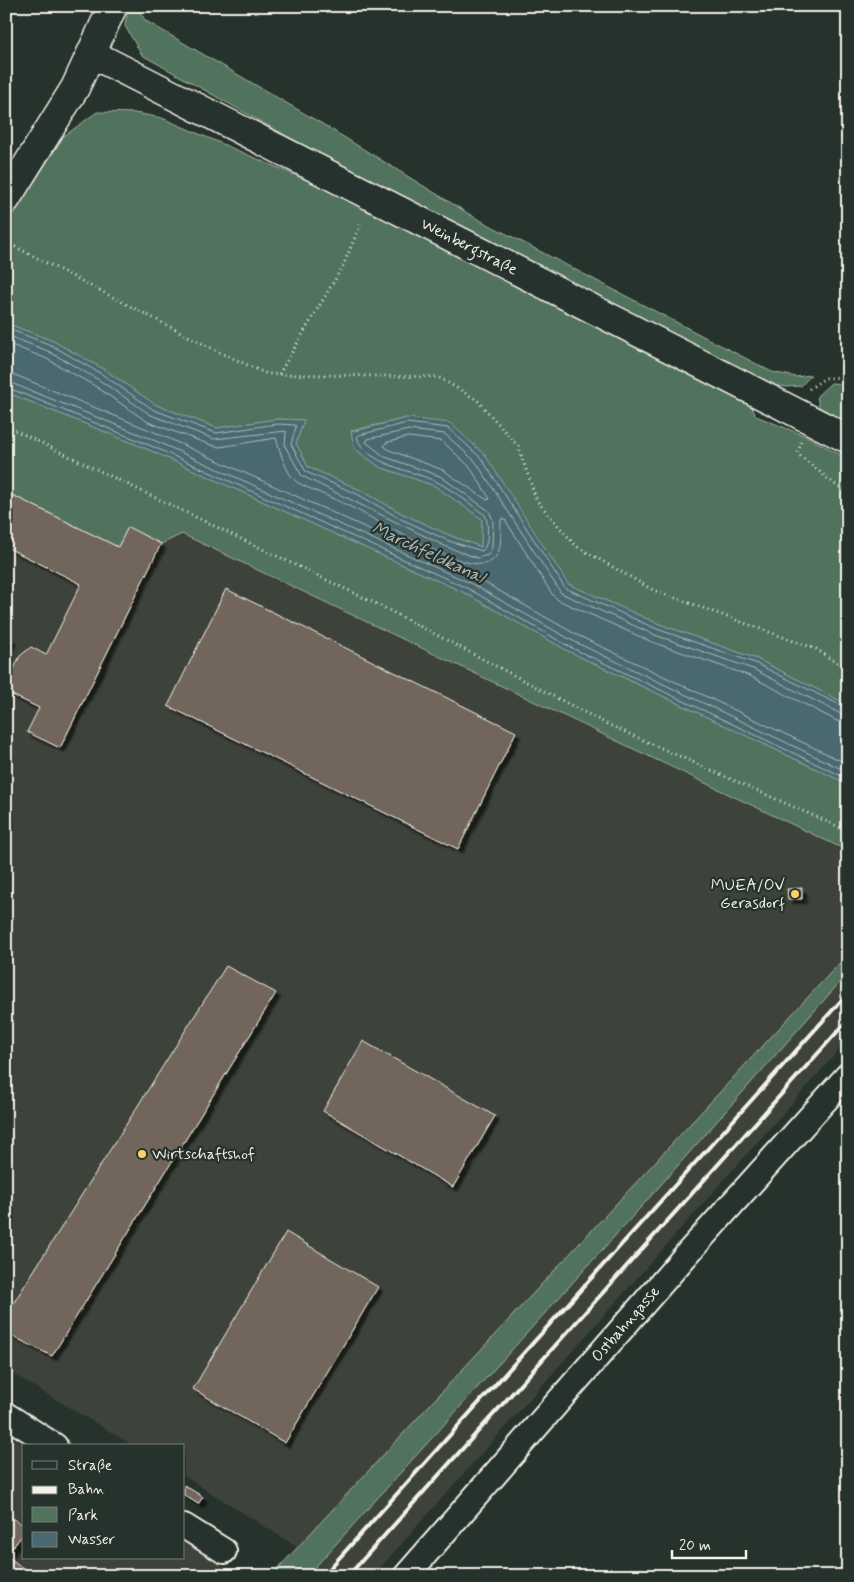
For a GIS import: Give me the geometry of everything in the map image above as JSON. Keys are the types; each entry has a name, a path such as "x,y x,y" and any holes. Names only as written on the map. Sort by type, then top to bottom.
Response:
{"street":[{"path":"6,199 55,122 92,54 112,6"},
{"name":"Weinbergstraße","path":"92,54 801,417 848,439"},
{"name":"Ostbahngasse","path":"406,1576 681,1262 848,1075"},
{"path":"6,1415 52,1444"},
{"path":"185,1527 224,1551"}],"path":[{"path":"279,374 343,266 359,234 370,196"},
{"path":"6,242 217,351 267,374 438,377 477,400 518,446 537,500 576,546 653,590 816,649 848,670"},
{"path":"848,377 826,378 808,390 801,417 798,454 837,486 848,491"},
{"path":"6,426 383,607 607,724 848,831"}],"shaded area":[{"path":"6,451 848,851 848,954 299,1548 185,1477 185,1444 131,1444 6,1370"},
{"path":"848,973 848,1040 373,1576 307,1576"},
{"path":"6,1433 23,1444 22,1560 185,1560 185,1543 238,1576 6,1576"}],"green space":[{"path":"128,6 135,6 146,21 324,125 474,217 772,372 796,377 811,375 801,386 769,385 365,180 142,55 125,26"},
{"path":"97,112 135,113 162,118 378,213 748,399 756,416 808,437 848,459 848,705 757,659 659,624 568,584 545,549 407,418 351,431 355,449 380,467 435,486 482,519 481,547 451,536 403,514 360,490 308,467 296,443 304,420 277,419 217,428 156,405 105,370 53,341 6,323 6,225 64,136"},
{"path":"831,383 848,384 848,423 819,407 817,396"},
{"path":"6,392 145,448 465,593 568,651 848,784 848,851 182,534 161,544 128,528 118,547 6,492"},
{"path":"848,954 848,973 650,1197 307,1576 271,1576"}],"water":[{"name":"Marchfeldkanal","path":"6,323 53,341 105,370 156,405 217,428 277,419 304,420 296,443 308,467 360,490 403,514 451,536 481,547 482,519 435,486 380,467 355,449 351,432 407,418 450,423 485,455 568,584 659,624 757,659 848,705 848,784 568,651 465,593 145,448 6,392"}],"building":[{"path":"6,492 118,547 128,527 161,544 60,748 27,732 39,708 6,692 6,684 20,656 31,647 46,655 81,584 6,547"},
{"path":"226,589 516,732 458,849 168,706"},
{"path":"6,636 12,639 6,651"},
{"name":"MUEA/OV Gerasdorf","path":"802,888 802,899 788,899 787,889"},
{"name":"Wirtschaftshof","path":"226,966 276,993 52,1356 6,1333 6,1315"},
{"path":"363,1041 495,1116 453,1187 323,1111"},
{"path":"286,1232 378,1287 285,1443 193,1389"},
{"path":"185,1486 203,1497 198,1504 185,1496"},
{"path":"6,1513 22,1525 22,1536 6,1556"},
{"path":"7,1556 34,1576 6,1576"}],"railway":[{"path":"323,1576 848,993"},
{"path":"348,1576 848,1020"}],"place":[{"name":"MUEA/OV Gerasdorf","path":"795,894"},
{"name":"Wirtschaftshof","path":"142,1154"}]}
